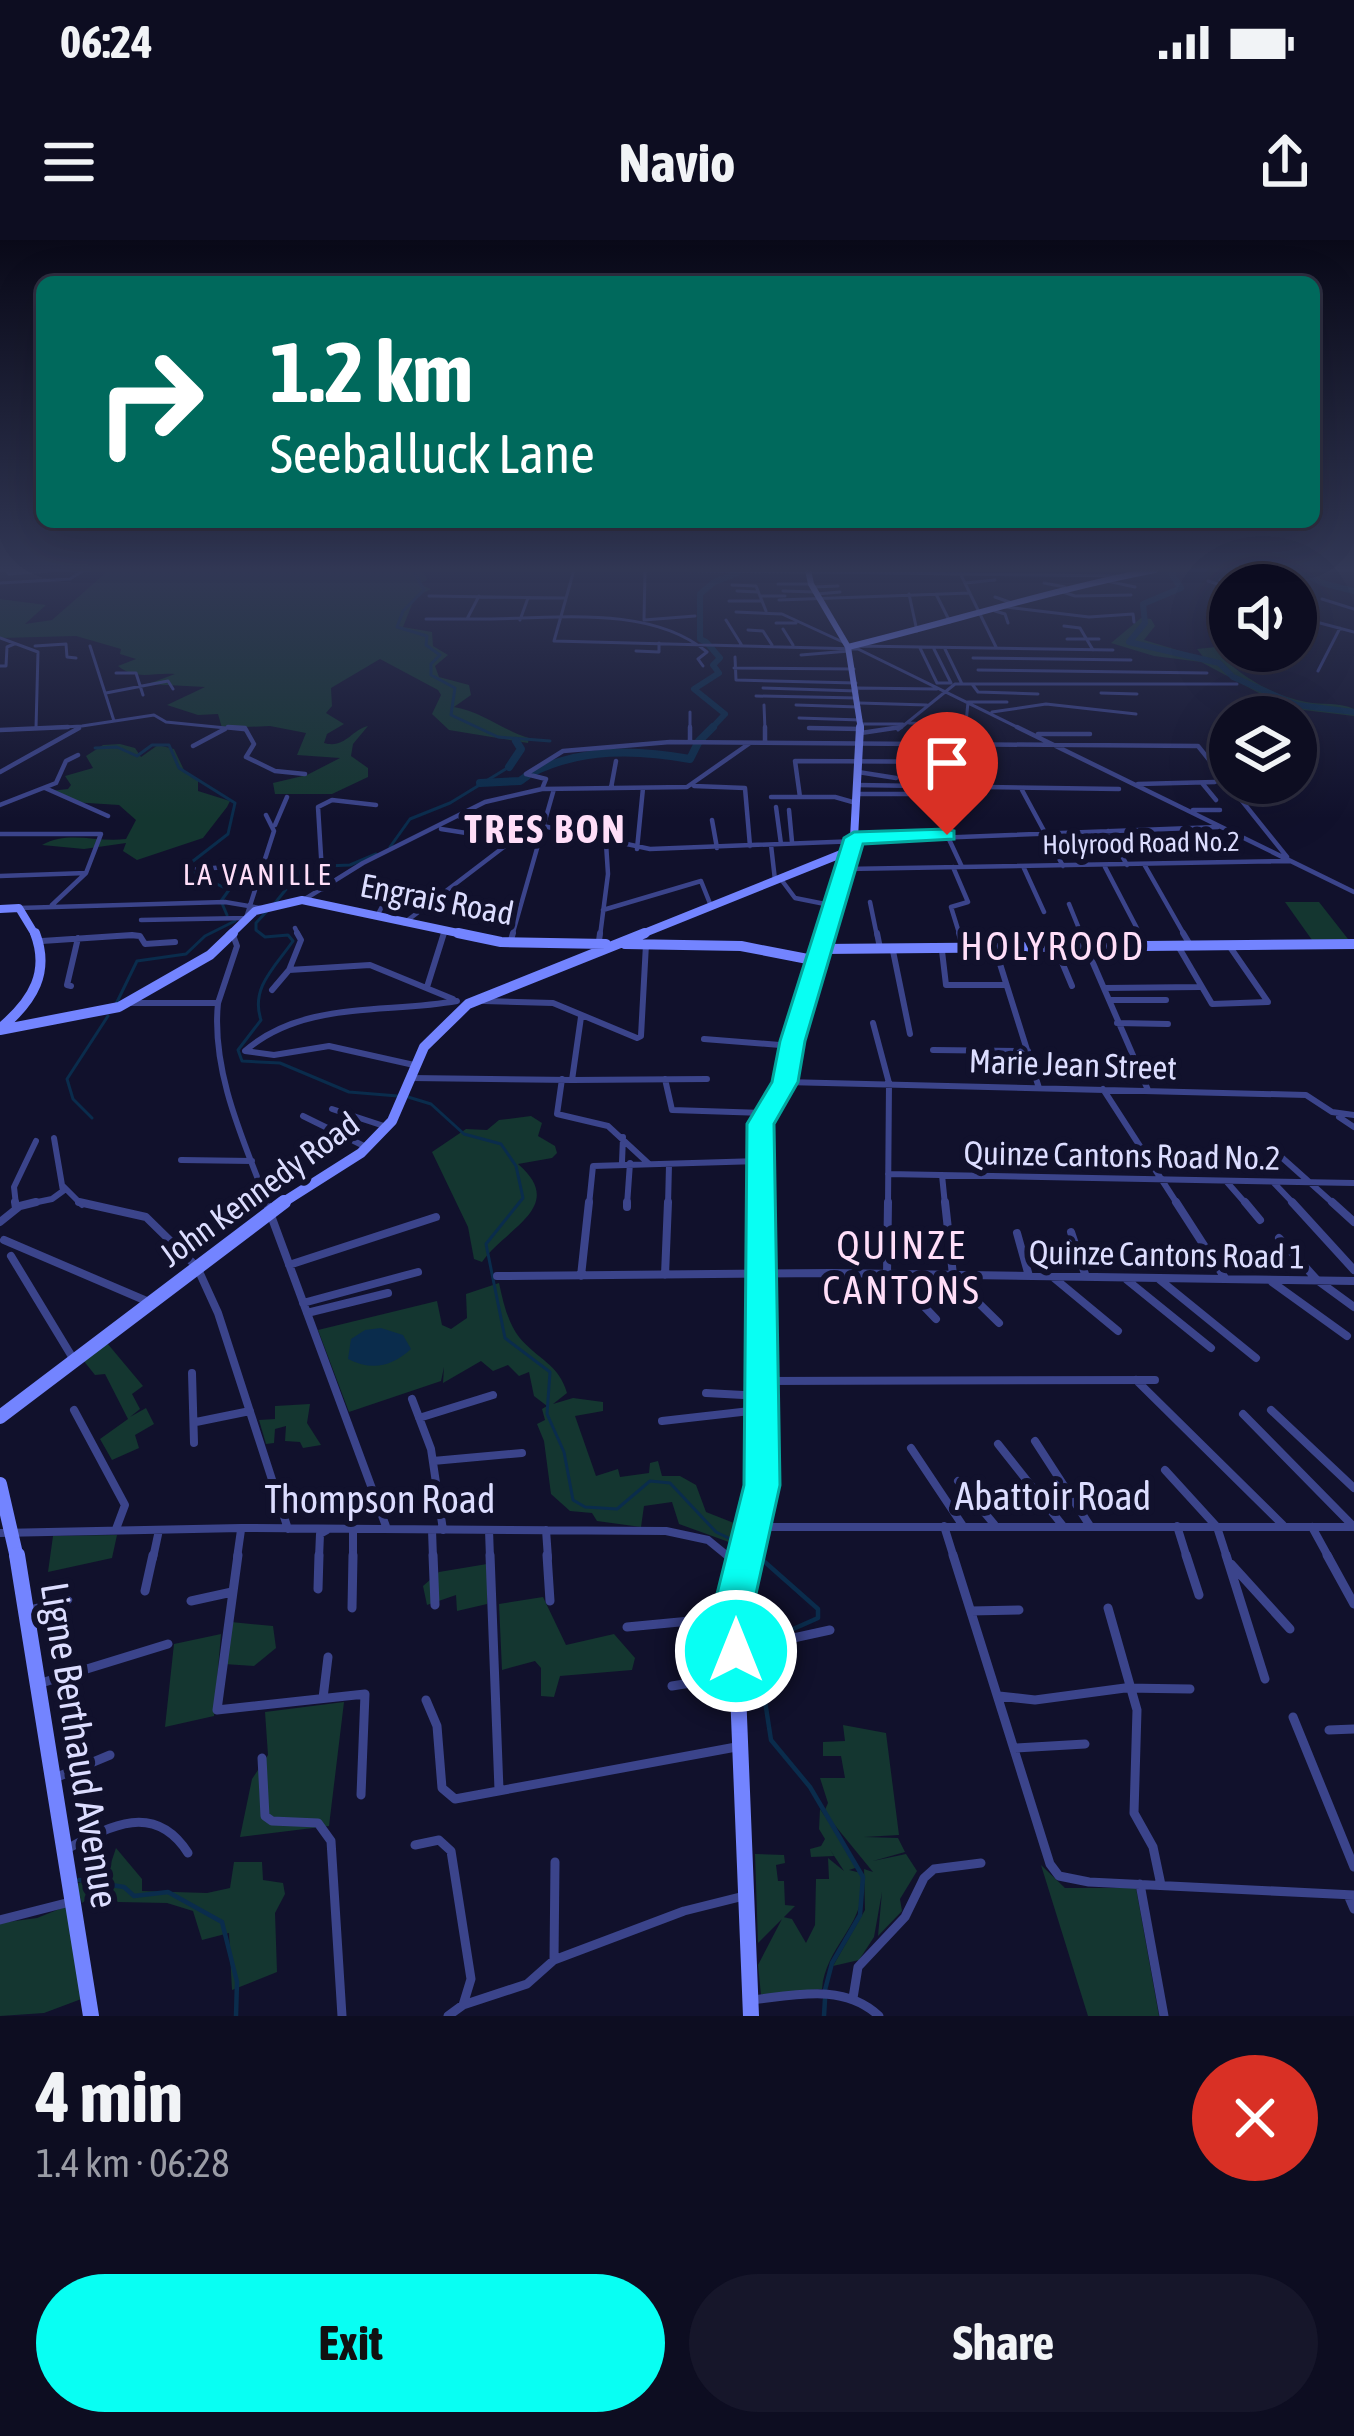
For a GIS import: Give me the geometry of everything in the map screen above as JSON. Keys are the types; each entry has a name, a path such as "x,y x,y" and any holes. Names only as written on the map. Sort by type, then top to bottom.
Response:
{"main road":[{"path":"751,2008 735,1616 762,1485 759,1130 764,1113 785,1082 853,844 861,730 850,653"},
{"name":"John Kennedy Road","path":"0,1417 269,1211 367,1148 387,1127 430,1038 466,1002 778,879 853,844"},
{"name":"Engrais Road","path":"257,910 302,900 510,943 741,946 820,955 963,946 1351,943"},
{"path":"0,909 19,908 42,941 41,976 7,1026"},
{"path":"7,1026 103,1013 125,1003 200,961 257,910"},
{"name":"Ligne Berthaud Avenue","path":"0,1484 5,1532 27,1611 34,1685 91,2016"}],"street":[{"path":"36,728 38,653"},
{"path":"67,653 76,658"},
{"path":"92,653 114,722"},
{"path":"704,666 698,659 706,653"},
{"path":"801,655 812,653"},
{"path":"864,653 1354,892"},
{"path":"923,653 941,688"},
{"path":"937,653 956,684"},
{"path":"946,653 956,684"},
{"path":"970,653 983,684"},
{"path":"1318,671 1327,653"},
{"path":"735,657 736,680 857,694"},
{"path":"973,658 1131,660"},
{"path":"734,668 854,669"},
{"path":"978,670 1208,673"},
{"path":"116,674 134,672 143,695"},
{"path":"1154,672 1171,687"},
{"path":"106,693 168,681 172,689"},
{"path":"809,728 888,733 907,724 941,688 956,684"},
{"path":"755,696 857,694 956,684 1137,694"},
{"path":"972,684 978,692 1038,694"},
{"path":"1099,689 1237,684"},
{"path":"1034,685 1046,704"},
{"path":"797,686 929,705"},
{"path":"763,688 857,694"},
{"path":"915,689 918,705"},
{"path":"1099,689 1107,708"},
{"path":"796,705 857,694"},
{"path":"968,702 1007,702"},
{"path":"966,722 968,702"},
{"path":"990,713 1046,704 1136,715"},
{"path":"764,705 765,742"},
{"path":"690,712 690,742"},
{"path":"0,730 82,726 154,715 166,722 248,730 254,744 246,757 275,771 305,774"},
{"path":"799,718 962,744 1200,747 1291,860"},
{"path":"907,724 957,725 962,744"},
{"path":"0,772 82,726"},
{"path":"200,742 224,729"},
{"path":"542,789 546,779 526,774 526,770 563,752 690,742 765,742 861,730"},
{"path":"1034,734 1090,734"},
{"path":"691,785 751,742"},
{"path":"800,797 794,762 858,767 988,762 983,744"},
{"path":"0,805 56,783 66,761 78,754"},
{"path":"610,788 616,761"},
{"path":"858,767 896,778"},
{"path":"1135,784 1209,782"},
{"path":"1202,783 1209,792"},
{"path":"771,797 991,784 1022,790 1119,789"},
{"path":"45,788 108,816"},
{"path":"637,849 643,788"},
{"path":"302,900 363,863 485,802 542,789 745,788 750,846"},
{"path":"510,943 554,789"},
{"path":"1022,790 1063,866"},
{"path":"857,794 984,794"},
{"path":"257,910 262,865 286,797"},
{"path":"323,889 318,807 332,800 376,805"},
{"path":"776,807 781,844"},
{"path":"789,810 792,844"},
{"path":"1189,811 1220,810"},
{"path":"266,815 275,825"},
{"path":"460,817 543,826 637,849 1221,826"},
{"path":"712,820 717,848"},
{"path":"404,923 513,840 543,826"},
{"path":"438,829 479,835"},
{"path":"1108,831 1127,865"},
{"path":"0,834 101,834 86,873 50,907"},
{"path":"947,835 962,867"},
{"path":"598,944 606,843"},
{"path":"771,845 778,879 795,898 835,906"},
{"name":"Holyrood Road No.2","path":"846,869 1291,860"},
{"path":"1144,864 1212,1004 1268,1002 1227,943"},
{"path":"197,869 262,865"},
{"path":"1105,865 1145,944"},
{"path":"1023,866 1044,912"},
{"path":"953,867 968,902 951,907 963,946"},
{"path":"0,876 86,873"},
{"path":"603,910 701,881 711,906"},
{"path":"377,916 385,901"},
{"path":"870,902 880,948"},
{"path":"1069,904 1148,1090"},
{"path":"19,908 257,910"},
{"path":"141,920 257,910"},
{"path":"272,990 289,970 301,940 295,928"},
{"path":"427,987 444,932"},
{"path":"42,941 132,934 145,944 175,942"},
{"path":"233,935 237,946 227,967 227,989 218,1003 214,1038 226,1066 229,1101 387,1529"},
{"path":"71,986 67,985 78,938"},
{"path":"416,1065 337,1046 248,1056 245,1052 264,1032 325,1014 466,1002 553,1003 637,1038 641,1036 646,944"},
{"path":"1054,945 1072,986"},
{"path":"994,946 1040,1088"},
{"path":"941,947 946,985 1006,985"},
{"path":"892,948 910,1034"},
{"path":"289,970 370,964 466,1002"},
{"path":"1104,988 1200,987"},
{"path":"1108,1000 1166,1000"},
{"path":"125,1003 218,1003"},
{"path":"572,1080 581,1016"},
{"path":"873,1023 889,1083 890,1275 936,1319"},
{"path":"1117,1023 1168,1024"},
{"path":"704,1039 792,1046"},
{"path":"933,1050 1028,1052"},
{"path":"411,1078 706,1078"},
{"path":"562,1079 557,1114 595,1116 648,1162"},
{"path":"665,1079 672,1110 764,1113"},
{"name":"Marie Jean Street","path":"785,1082 1306,1096 1332,1112 1354,1115"},
{"path":"1103,1089 1226,1280"},
{"path":"332,1109 387,1127"},
{"path":"1332,1112 1354,1127"},
{"path":"303,1116 367,1148"},
{"path":"623,1137 627,1207"},
{"path":"54,1138 63,1189 84,1207 146,1216 197,1267 218,1313 288,1528"},
{"path":"16,1208 14,1187 36,1141"},
{"path":"1269,1146 1354,1222"},
{"path":"181,1160 252,1161"},
{"path":"581,1276 593,1166 759,1161"},
{"path":"665,1275 669,1163"},
{"name":"Quinze Cantons Road No.2","path":"888,1174 1354,1183"},
{"path":"941,1175 951,1275 999,1323"},
{"path":"1226,1181 1260,1220"},
{"path":"1274,1182 1354,1270"},
{"path":"0,1222 16,1208 63,1189"},
{"path":"289,1265 436,1217"},
{"path":"1071,1232 1086,1277"},
{"path":"1017,1233 1029,1276"},
{"path":"1279,1238 1317,1280 1354,1307"},
{"path":"4,1240 149,1302"},
{"path":"10,1256 74,1360"},
{"path":"303,1303 418,1272"},
{"name":"Quinze Cantons Road 1","path":"497,1276 951,1275 1354,1281"},
{"path":"1051,1276 1118,1331"},
{"path":"1124,1277 1210,1348"},
{"path":"1157,1278 1256,1358"},
{"path":"1269,1280 1347,1336"},
{"path":"308,1313 388,1293"},
{"path":"192,1373 194,1442"},
{"path":"1136,1380 1285,1527"},
{"path":"763,1381 1155,1380"},
{"path":"706,1393 763,1403"},
{"path":"419,1418 493,1395"},
{"path":"412,1399 433,1461 438,1530 435,1605"},
{"path":"662,1421 763,1403"},
{"path":"74,1410 125,1505 116,1529"},
{"path":"1271,1410 1354,1488"},
{"path":"196,1422 250,1411"},
{"path":"1243,1414 1354,1527"},
{"path":"1035,1441 1090,1526"},
{"path":"998,1444 1064,1526"},
{"path":"911,1448 963,1526"},
{"path":"433,1461 521,1453"},
{"path":"1165,1470 1217,1526 1265,1678"},
{"path":"958,1480 995,1526"},
{"path":"944,1526 1050,1864 1059,1876 1070,1881 1351,1895 1354,1910"},
{"name":"Abattoir Road","path":"748,1540 944,1526 1354,1527"},
{"path":"1177,1526 1199,1595"},
{"path":"1312,1527 1354,1604"},
{"path":"242,1528 216,1707 220,1712 365,1694 361,1796"},
{"path":"317,1589 320,1534 328,1528"},
{"path":"352,1608 353,1528"},
{"name":"Thompson Road","path":"5,1532 353,1528 695,1534 731,1556 740,1575"},
{"path":"145,1591 159,1529"},
{"path":"489,1530 499,1792"},
{"path":"546,1530 550,1601"},
{"path":"1228,1562 1290,1629"},
{"path":"191,1601 232,1592"},
{"path":"27,1611 69,1600"},
{"path":"1108,1608 1138,1735 1134,1813 1153,1847 1160,1886"},
{"path":"970,1611 1019,1610"},
{"path":"627,1627 735,1616"},
{"path":"736,1651 830,1630"},
{"path":"34,1685 168,1644"},
{"path":"322,1698 328,1658"},
{"path":"672,1686 738,1675"},
{"path":"999,1696 1035,1700 1130,1688 1190,1689"},
{"path":"426,1700 435,1715 440,1779 446,1796 455,1799 740,1746"},
{"path":"1293,1717 1354,1867"},
{"path":"1329,1730 1354,1729"},
{"path":"1015,1748 1085,1744"},
{"path":"51,1779 110,1755"},
{"path":"262,1758 265,1816 272,1821 318,1823 331,1841 342,2016"},
{"path":"62,1852 115,1823 136,1820 177,1836 188,1853"},
{"path":"415,1846 439,1840 451,1851 471,1979 463,2005"},
{"path":"448,2016 463,2005 548,1971 554,1960 555,1862"},
{"path":"847,1996 858,1967 904,1917 924,1878 934,1869 981,1863"},
{"path":"1140,1884 1164,2016"},
{"path":"554,1960 683,1911 748,1895"},
{"path":"0,1920 70,1902"},
{"path":"751,2008 802,1995 847,1996 879,2016"}],"green space":[{"path":"444,653 448,655 435,666 439,677 469,685 471,695 454,707 529,738 528,743 449,730 432,714 441,695 438,690 380,659 331,688 332,706 326,713 344,724 327,734 324,743 343,741 368,726 353,744 351,756 368,768 368,777 332,794 275,794 273,783 307,775 340,758 297,755 306,733 270,726 222,728 218,714 198,715 167,705 205,687 148,684 175,674 125,671 118,666 136,659 120,654"},
{"path":"1144,653 1187,653 1204,658 1200,653 1209,653 1209,666"},
{"path":"1220,672 1240,672 1285,696 1265,696"},
{"path":"1317,703 1354,709 1354,716 1317,712"},
{"path":"103,745 135,748 141,757 158,745 174,749 184,770 198,780 198,791 230,801 227,807 203,838 137,860 123,851 126,843 84,849 42,845 62,838 126,839 136,820 119,805 72,802 50,791 68,789 71,785 65,776 93,768 86,756"},
{"path":"1285,902 1319,902 1348,939 1312,940"},
{"path":"531,1116 542,1123 538,1136 555,1146 557,1153 518,1164 532,1179 535,1205 482,1262 474,1259 468,1227 432,1152 466,1129 487,1130 499,1120"},
{"path":"499,1283 515,1331 563,1383 567,1393 553,1404 573,1398 603,1402 603,1411 575,1416 596,1476 618,1469 620,1477 649,1473 650,1463 658,1461 662,1476 680,1476 696,1485 706,1512 739,1525 737,1545 679,1524 672,1502 644,1506 641,1527 597,1521 592,1513 570,1511 551,1494 537,1424 545,1420 542,1409 547,1406 534,1396 529,1372 519,1376 508,1365 493,1371 481,1361 443,1383 444,1367 441,1381 349,1412 318,1330 437,1301 442,1325 451,1329 467,1318 466,1294"},
{"path":"107,1343 143,1386 132,1394 140,1409 130,1417 146,1408 154,1424 135,1435 139,1448 112,1460 100,1439 128,1419 105,1374 95,1375 83,1360"},
{"path":"310,1404 307,1423 321,1445 303,1448 300,1442 285,1441 286,1426 275,1429 274,1443 266,1444 259,1420 275,1419 275,1406"},
{"path":"117,1535 112,1558 48,1572 53,1536"},
{"path":"487,1564 487,1604 457,1611 456,1595 427,1605 423,1586 439,1572"},
{"path":"543,1597 566,1645 614,1634 635,1658 632,1670 560,1676 554,1697 541,1696 541,1668 535,1661 502,1670 499,1604"},
{"path":"231,1622 273,1626 276,1648 254,1666 224,1664"},
{"path":"221,1634 214,1716 165,1727 174,1644"},
{"path":"344,1702 329,1826 240,1837 252,1779 268,1755 265,1712"},
{"path":"843,1725 886,1733 899,1835 864,1837 898,1838 905,1852 873,1861 906,1854 917,1871 900,1899 902,1911 878,1936 882,1892 874,1937 859,1960 833,1966 865,1910 864,1869 873,1872 824,1812 828,1803 820,1778 845,1778 841,1756 823,1756 823,1742 845,1741"},
{"path":"820,1809 857,1863 858,1867 849,1870 861,1873 860,1905 831,1958 822,1989 761,1995 758,1965 783,1917 792,1919 806,1943 815,1925 816,1879 829,1879 828,1858 844,1871 829,1848 834,1856 811,1857 810,1849 821,1846 825,1839 819,1829"},
{"path":"116,1848 142,1879 142,1891 207,1893 230,1888 234,1862 262,1862 263,1880 283,1883 285,1894 275,1913 277,1972 232,1990 229,1933 202,1940 193,1911 167,1903 118,1902 103,1888 82,1903 76,1884 108,1872"},
{"path":"755,1854 784,1855 785,1863 776,1865 778,1881 784,1881 785,1905 795,1906 758,1943"},
{"path":"1041,1865 1065,1888 1136,1888 1159,2016 1088,2016"},
{"path":"67,1906 84,1998 44,2013 0,2016 0,1923 37,1918"}],"water":[{"path":"381,1328 403,1335 411,1349 381,1365 348,1359 351,1339 365,1330"}],"waterway":[{"path":"437,653 431,675 455,688 451,715 498,737 550,741"},
{"path":"710,730 725,714 694,689 719,673 713,665 720,658 716,653"},
{"path":"1176,653 1219,663 1233,677 1297,705 1354,712"},
{"path":"710,730 713,727"},
{"path":"699,741 710,730"},
{"path":"509,767 521,749 516,741"},
{"path":"531,773 569,759 609,753 690,759 698,743"},
{"path":"95,748 117,747 137,756 152,745 169,745 179,768 235,803 228,834 184,868 229,890 221,901 227,915"},
{"path":"390,847 410,819 450,803 509,767"},
{"path":"480,783 520,781 527,776"},
{"path":"275,903 304,867 350,865 376,854"},
{"path":"268,910 256,923 256,930 265,937 288,935 293,941 262,988 261,1020 238,1050 242,1061 280,1063 349,1092 398,1096"},
{"path":"116,1004 137,961 186,954 205,936 235,921"},
{"path":"92,1118 73,1099 67,1079 108,1016"},
{"path":"408,1097 431,1104 464,1134 501,1144 516,1166 523,1198 486,1244 505,1338 550,1372 547,1414 564,1452 573,1500 585,1507 617,1509 650,1481 670,1483 716,1532 741,1544"},
{"path":"750,1548 761,1558"},
{"path":"757,1555 818,1609 818,1618 773,1638"},
{"path":"772,1648 765,1701 771,1740 810,1787 863,1877 860,1915 832,1963 825,1990"},
{"path":"79,1880 124,1887 134,1896 168,1892 222,1922 237,1982 236,2016"},
{"path":"824,2016 825,1999"}],"district":[{"name":"TRES BON","path":"546,829"},
{"name":"LA VANILLE","path":"258,874"},
{"name":"HOLYROOD","path":"1053,946"},
{"name":"QUINZE CANTONS","path":"902,1268"}],"route":[{"path":"736,1651 736,1594 762,1485 760,1124 785,1082 792,1041 854,838 947,835"}]}
